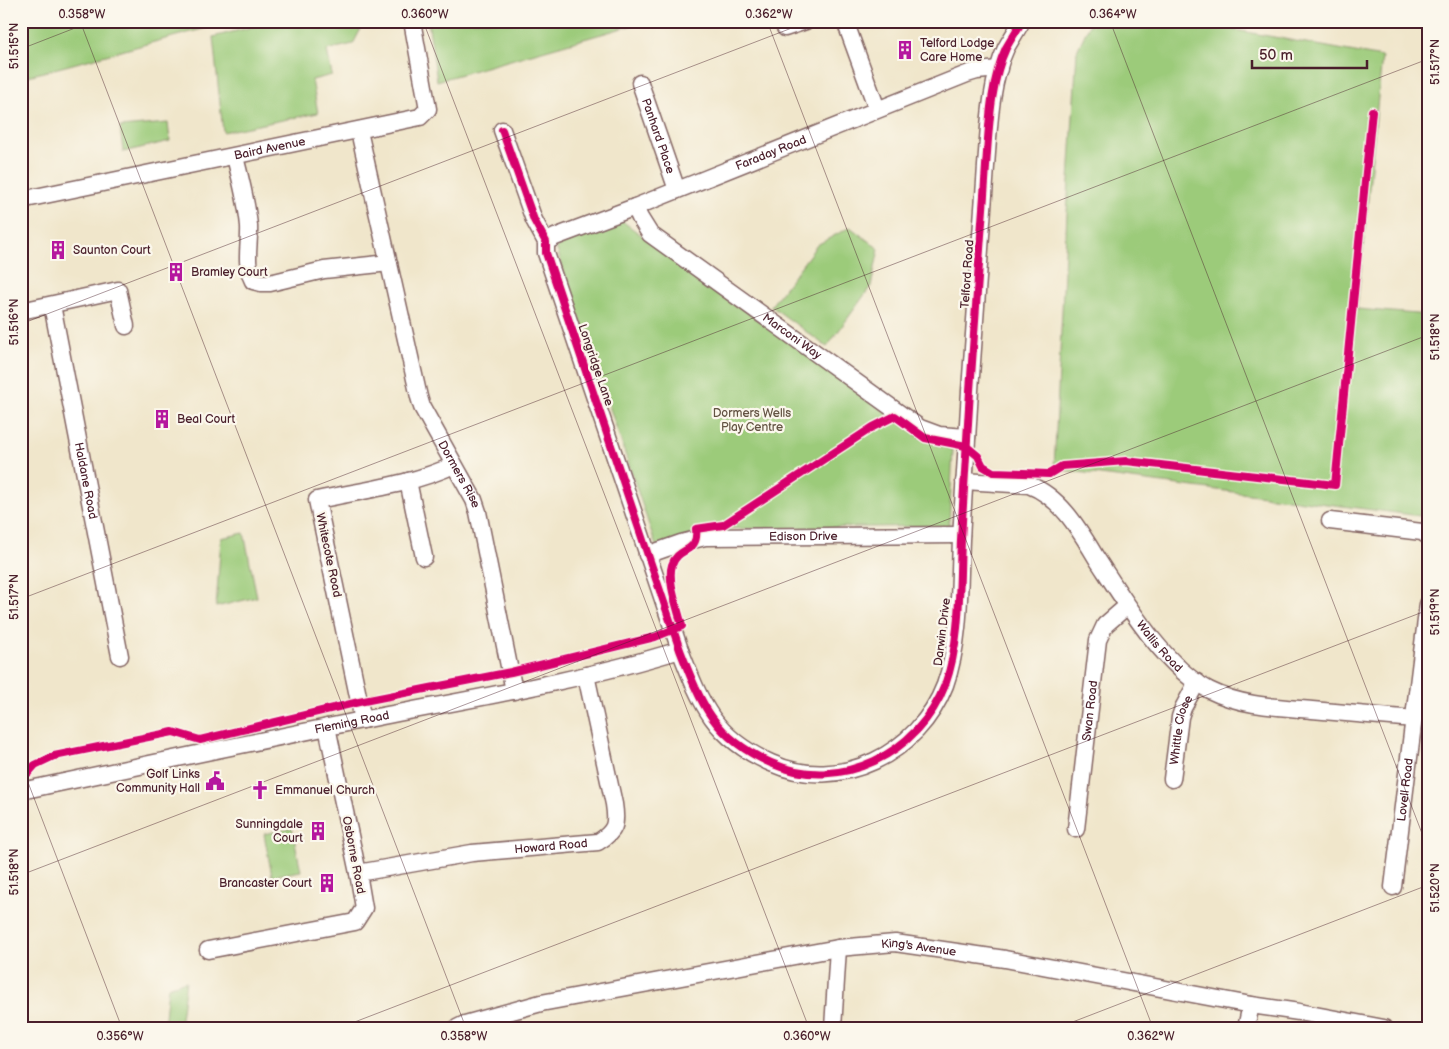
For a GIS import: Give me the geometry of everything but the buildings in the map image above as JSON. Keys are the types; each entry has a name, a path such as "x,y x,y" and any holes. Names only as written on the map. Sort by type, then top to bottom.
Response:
{"street":[{"name":"Baird Avenue","path":"21,200 236,157 420,117 428,109 412,21"},
{"path":"785,28 806,21"},
{"path":"846,21 877,109"},
{"name":"Telford Road","path":"961,535 988,140 992,106 999,69 1006,49 1022,21"},
{"name":"Faraday Road","path":"546,242 967,74 999,69"},
{"name":"Panhard Place","path":"640,83 677,190"},
{"name":"Longridge Lane","path":"502,130 534,220 546,242 546,253 666,610"},
{"name":"Dormers Rise","path":"359,131 419,398 422,407 474,500 478,512 514,691"},
{"path":"236,157 246,203 249,228 248,264 253,281 270,283 324,270 389,263"},
{"name":"Marconi Way","path":"635,207 650,234 920,428 939,436 967,437"},
{"path":"21,311 118,290 126,326"},
{"name":"Haldane Road","path":"52,305 120,656"},
{"name":"Whitecote Road","path":"363,720 317,500 408,481 454,466"},
{"path":"408,481 424,557"},
{"name":"Wallis Road","path":"964,481 1029,485 1046,494 1066,513 1076,526 1127,606 1160,648 1197,682 1220,695 1250,704 1414,719"},
{"path":"1330,521 1422,532 1428,536"},
{"name":"Edison Drive","path":"647,555 705,537 961,535"},
{"name":"Darwin Drive","path":"666,610 695,689 705,710 741,748 781,768 808,773 838,772 865,765 893,751 910,738 923,723 940,697 954,648 961,535"},
{"name":"Lovell Road","path":"1393,887 1428,604"},
{"name":"Swan Road","path":"1076,829 1098,640 1105,625 1127,606"},
{"name":"Fleming Road","path":"21,791 327,727 514,691 635,663 680,650"},
{"name":"Howard Road","path":"358,873 472,853 598,842 610,834 616,820 615,812 586,675"},
{"name":"Whittle Close","path":"1172,779 1180,717 1197,682"},
{"name":"Osborne Road","path":"208,950 355,922 364,908 327,727"},
{"name":"King's Avenue","path":"457,1028 465,1024 541,1003 838,948 895,943 1005,959 1376,1027"},
{"path":"833,1028 838,948"},
{"path":"1246,1028 1251,1005"}],"green space":[{"path":"21,21 232,21 21,78"},
{"path":"275,21 365,21 353,44 327,50 332,75 312,80 318,113 223,132 213,37"},
{"path":"428,21 647,21 437,81"},
{"path":"1091,21 1187,21 1382,57 1357,309 1428,315 1428,517 1054,469 1077,51"},
{"path":"168,123 170,141 123,152 120,127"},
{"name":"Dormers Wells Play Centre","path":"622,221 925,441 953,450 949,526 710,529 656,546 556,247"},
{"path":"850,227 879,249 871,286 827,347 771,306 817,245"},
{"path":"21,490 25,497 26,505 21,519"},
{"path":"244,533 257,597 216,607 221,538"},
{"path":"292,828 301,871 272,876 264,834"},
{"path":"186,981 180,1026 164,1028 168,987"}],"cycle path":[{"path":"502,130 534,220 546,242 546,253 680,650 703,703 712,717 736,742 771,763 797,771 824,773 850,770 874,761 897,748 917,730 933,709 945,685 950,668 957,632 969,402 991,106 1001,61 1006,48 1022,21"},
{"path":"21,774 28,773 35,765 54,756 173,732 200,740 359,702 511,672 655,637 682,626 672,587 672,565 675,559 694,542 696,529 723,525 873,427 895,416 925,438 966,446 978,456 983,466 993,472 1049,474 1062,466 1126,461 1335,485 1372,111"}],"place":[{"name":"Telford Lodge Care Home","path":"905,50"},
{"name":"Saunton Court","path":"58,250"},
{"name":"Bramley Court","path":"176,272"},
{"name":"Beal Court","path":"162,419"},
{"name":"Golf Links Community Hall","path":"215,781"},
{"name":"Emmanuel Church","path":"260,790"},
{"name":"Sunningdale Court","path":"318,831"},
{"name":"Brancaster Court","path":"327,883"}]}
